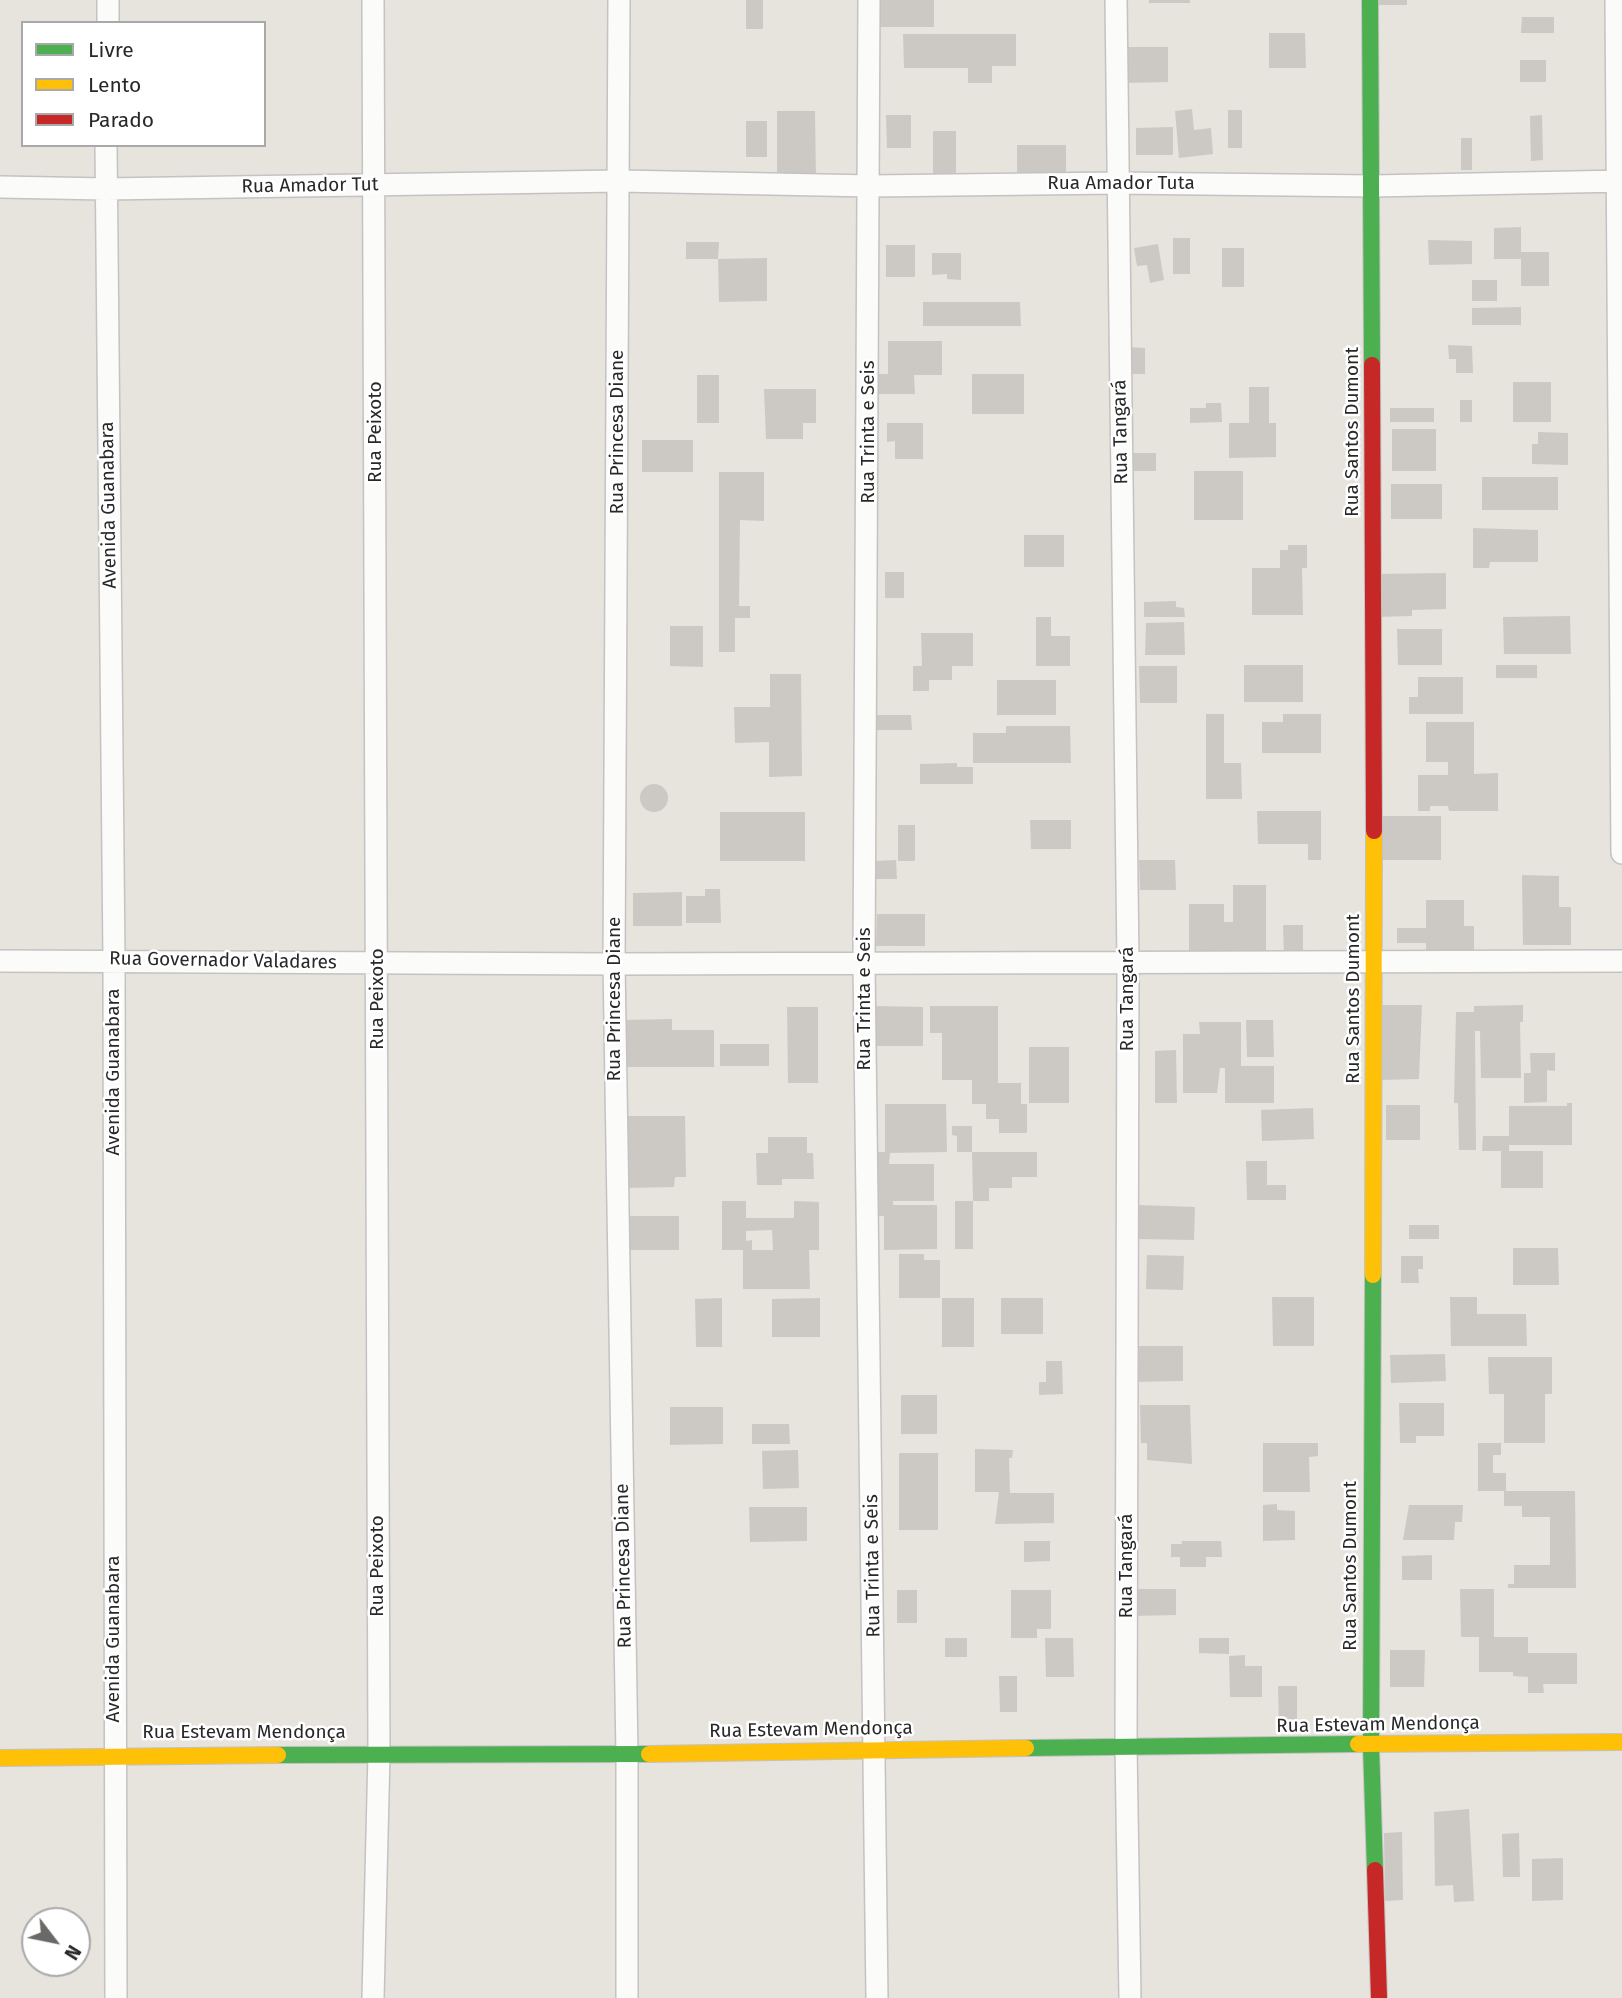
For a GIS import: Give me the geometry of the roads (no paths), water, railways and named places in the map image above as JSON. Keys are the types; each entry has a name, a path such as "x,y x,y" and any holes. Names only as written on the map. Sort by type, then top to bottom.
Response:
{"street":[{"path":"108,0 108,21"},
{"name":"Rua Peixoto","path":"373,0 379,1754 373,1998"},
{"name":"Rua Princesa Diane","path":"619,0 614,964 627,1755 627,1998"},
{"name":"Rua Trinta e Seis","path":"869,0 871,186 864,963 877,1998"},
{"name":"Rua Tangará","path":"1116,0 1128,961 1126,1747 1130,1998"},
{"name":"Rua Santos Dumont","path":"1370,0 1376,959 1371,1746 1379,1998"},
{"path":"1616,0 1622,853"},
{"name":"Avenida Guanabara","path":"106,147 114,960 116,1998"},
{"name":"Rua Amador Tut","path":"0,187 106,189 620,181"},
{"name":"Rua Amador Tuta","path":"620,181 871,186 1117,183 1373,186 1619,181"},
{"name":"Rua Governador Valadares","path":"0,961 614,964 1376,959 1622,961"},
{"name":"Rua Estevam Mendonça","path":"0,1758 114,1755 627,1755 875,1749 1622,1742"}]}
